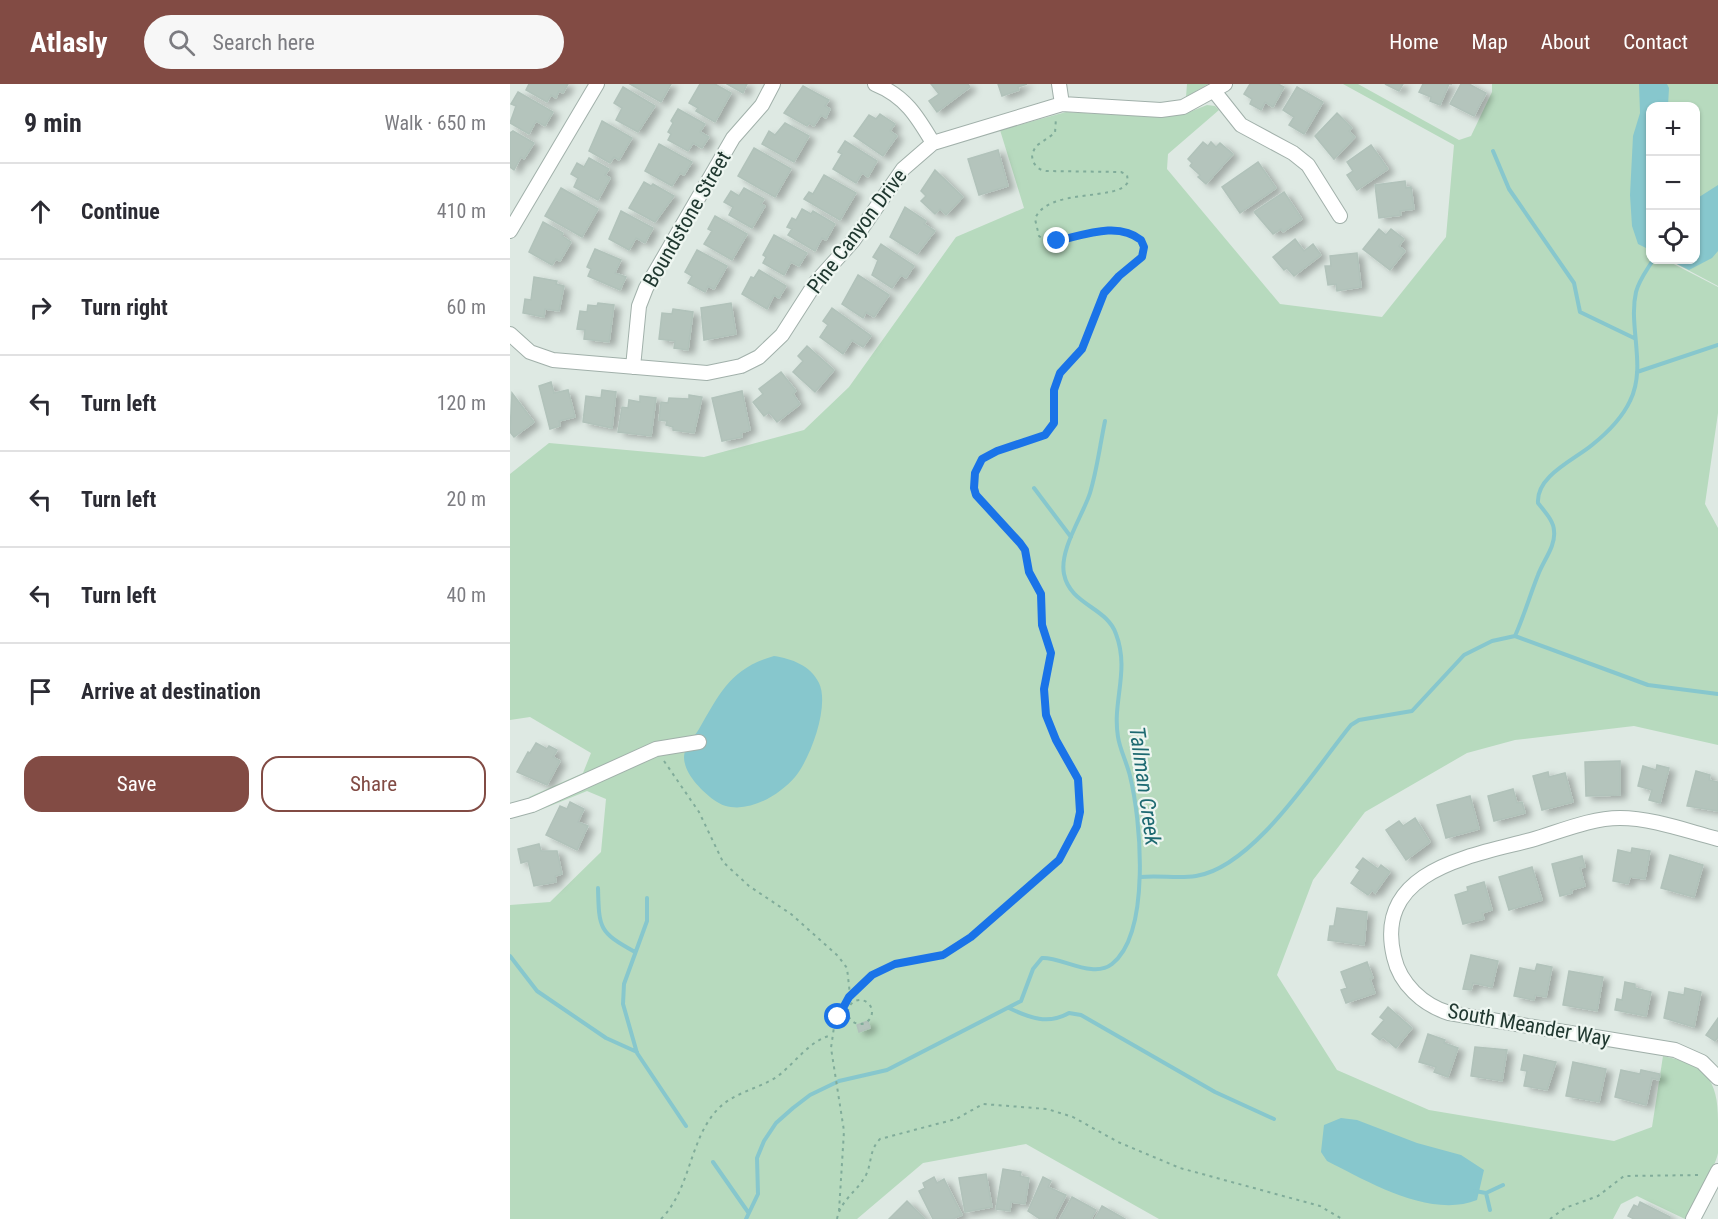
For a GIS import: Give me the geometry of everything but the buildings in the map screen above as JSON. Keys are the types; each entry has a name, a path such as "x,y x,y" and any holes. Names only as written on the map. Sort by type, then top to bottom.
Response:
{"street":[{"path":"510,231 597,84"},
{"name":"Boundstone Street","path":"633,367 639,306 646,288 733,138 762,105 773,84"},
{"path":"875,84 893,92 908,104 933,143"},
{"path":"1058,109 1059,84"},
{"path":"1219,86 1241,125 1293,153 1308,165 1340,216"},
{"name":"Pine Canyon Drive","path":"513,344 553,360 714,372 733,369 759,357 787,331 816,282 853,241 903,169 933,143 1058,109 1169,110 1193,103 1219,86"},
{"path":"511,810 532,806 656,749 699,742"},
{"name":"South Meander Way","path":"1718,839 1634,819 1609,819 1471,856 1436,868 1414,884 1397,910 1391,936 1394,955 1401,974 1419,996 1437,1008 1449,1013 1675,1050 1702,1062 1718,1078"},
{"path":"1693,1219 1718,1170"}],"path":[{"path":"837,1219 844,1147 834,1073 832,1035 845,1003 864,981 883,969 943,955 971,937 1059,860 1077,826 1080,812 1078,779 1056,740 1046,715 1044,689 1051,653 1042,625 1041,594 1029,572 1025,550 976,495 974,480 978,465 989,455 1045,435 1050,430 1054,423 1054,390 1060,373 1082,349 1104,293 1119,276 1142,257 1141,240 1121,231 1104,231 1057,241 1049,241 1039,236 1035,219 1041,210 1063,199 1119,189 1128,182 1127,175 1121,172 1038,169 1032,154 1036,146 1055,133 1058,109"},
{"path":"656,749 699,812 723,862 749,886 817,935 838,956 847,968 850,995"},
{"path":"859,1000 866,1002 872,1012 869,1019 863,1023 852,1021 848,1014 849,1007 859,1000"},
{"path":"845,1003 849,1007"},
{"path":"661,1219 680,1190 707,1124 717,1110 730,1098 778,1075 811,1045 832,1035"},
{"path":"839,1211 865,1176 872,1149 883,1137 956,1119 983,1104 995,1103 1058,1112 1180,1168 1242,1182 1320,1206 1342,1219"},
{"path":"1550,1219 1565,1208 1598,1196 1624,1176 1702,1175"}],"green space":[{"path":"1187,84 1208,84 1186,97"},
{"path":"1343,84 1358,84 1459,140 1471,136 1492,92 1492,84 1718,84 1718,286 1677,264 1700,264 1700,102 1646,102 1646,264 1674,264 1718,287 1718,413 1705,504 1718,528 1718,745 1634,726 1515,740 1467,753 1365,812 1313,880 1277,975 1337,1070 1429,1110 1614,1141 1652,1127 1663,1056 1699,1069 1712,1084 1715,1094 1718,1153 1685,1219 1637,1196 1621,1204 1613,1219 1159,1219 1026,1144 923,1163 857,1219 510,1219 510,905 550,902 601,852 606,799 587,791 533,813 534,806 529,797 583,773 591,753 530,717 510,720 510,474 549,443 704,457 804,430 849,387 956,237 1024,208 1000,130 1066,112 1158,117 1187,113 1207,105 1215,106 1219,110 1168,154 1167,169 1280,304 1382,317 1446,237 1454,145"}],"water":[{"path":"1639,84 1667,84 1668,102 1646,102 1646,248 1638,244 1632,226 1630,195 1633,136 1640,113"},
{"path":"1718,185 1718,251 1712,258 1689,270 1677,264 1700,264 1700,196"},
{"path":"774,656 806,667 819,683 822,705 817,732 801,769 787,785 757,804 746,807 724,805 704,792 690,776 684,757 686,750 728,684 747,667"},
{"path":"1341,1118 1357,1120 1417,1143 1461,1155 1484,1170 1477,1200 1459,1205 1439,1205 1419,1201 1380,1187 1327,1161 1321,1152 1324,1125"}],"waterway":[{"path":"1493,151 1509,189 1574,283 1580,312 1634,338"},
{"path":"1141,877 1196,876 1218,869 1240,855 1282,814 1351,725 1359,720 1412,711 1464,655 1492,641 1515,636 1554,537 1554,527 1538,503 1539,493 1549,477 1609,430 1627,407 1635,388 1637,361 1634,305 1641,279 1650,264"},
{"path":"1637,372 1718,345"},
{"name":"Tallman Creek","path":"746,1219 758,1194 757,1158 764,1141 776,1123 810,1095 839,1081 887,1070 1021,1001 1033,969 1042,958 1096,969 1112,964 1124,949 1133,928 1140,875 1134,795 1118,737 1120,648 1111,625 1073,593 1064,574 1063,565 1068,544 1090,493 1105,421"},
{"path":"1034,488 1071,537"},
{"path":"1515,636 1648,685 1718,694"},
{"path":"598,888 599,912 603,928 614,939 635,952"},
{"path":"647,898 647,921 624,984 623,1004 637,1053 686,1126"},
{"path":"510,956 537,991 606,1038 637,1052"},
{"path":"1009,1008 1039,1019 1054,1019 1069,1013 1081,1015 1215,1092 1274,1119"},
{"path":"713,1162 748,1212"},
{"path":"1486,1193 1503,1185"},
{"path":"1475,1191 1486,1193 1490,1210"}],"route":[{"path":"838,1017 843,1005 855,989 872,975 895,964 943,955 971,937 1059,860 1067,849 1077,826 1080,812 1078,779 1056,740 1046,715 1044,689 1051,666 1051,653 1042,625 1044,611 1041,594 1029,572 1025,550 976,495 974,488 975,473 982,459 997,451 1045,435 1050,430 1054,423 1054,390 1060,373 1082,349 1104,293 1119,276 1142,257 1144,247 1136,236 1128,232 1112,230 1057,241"}]}
